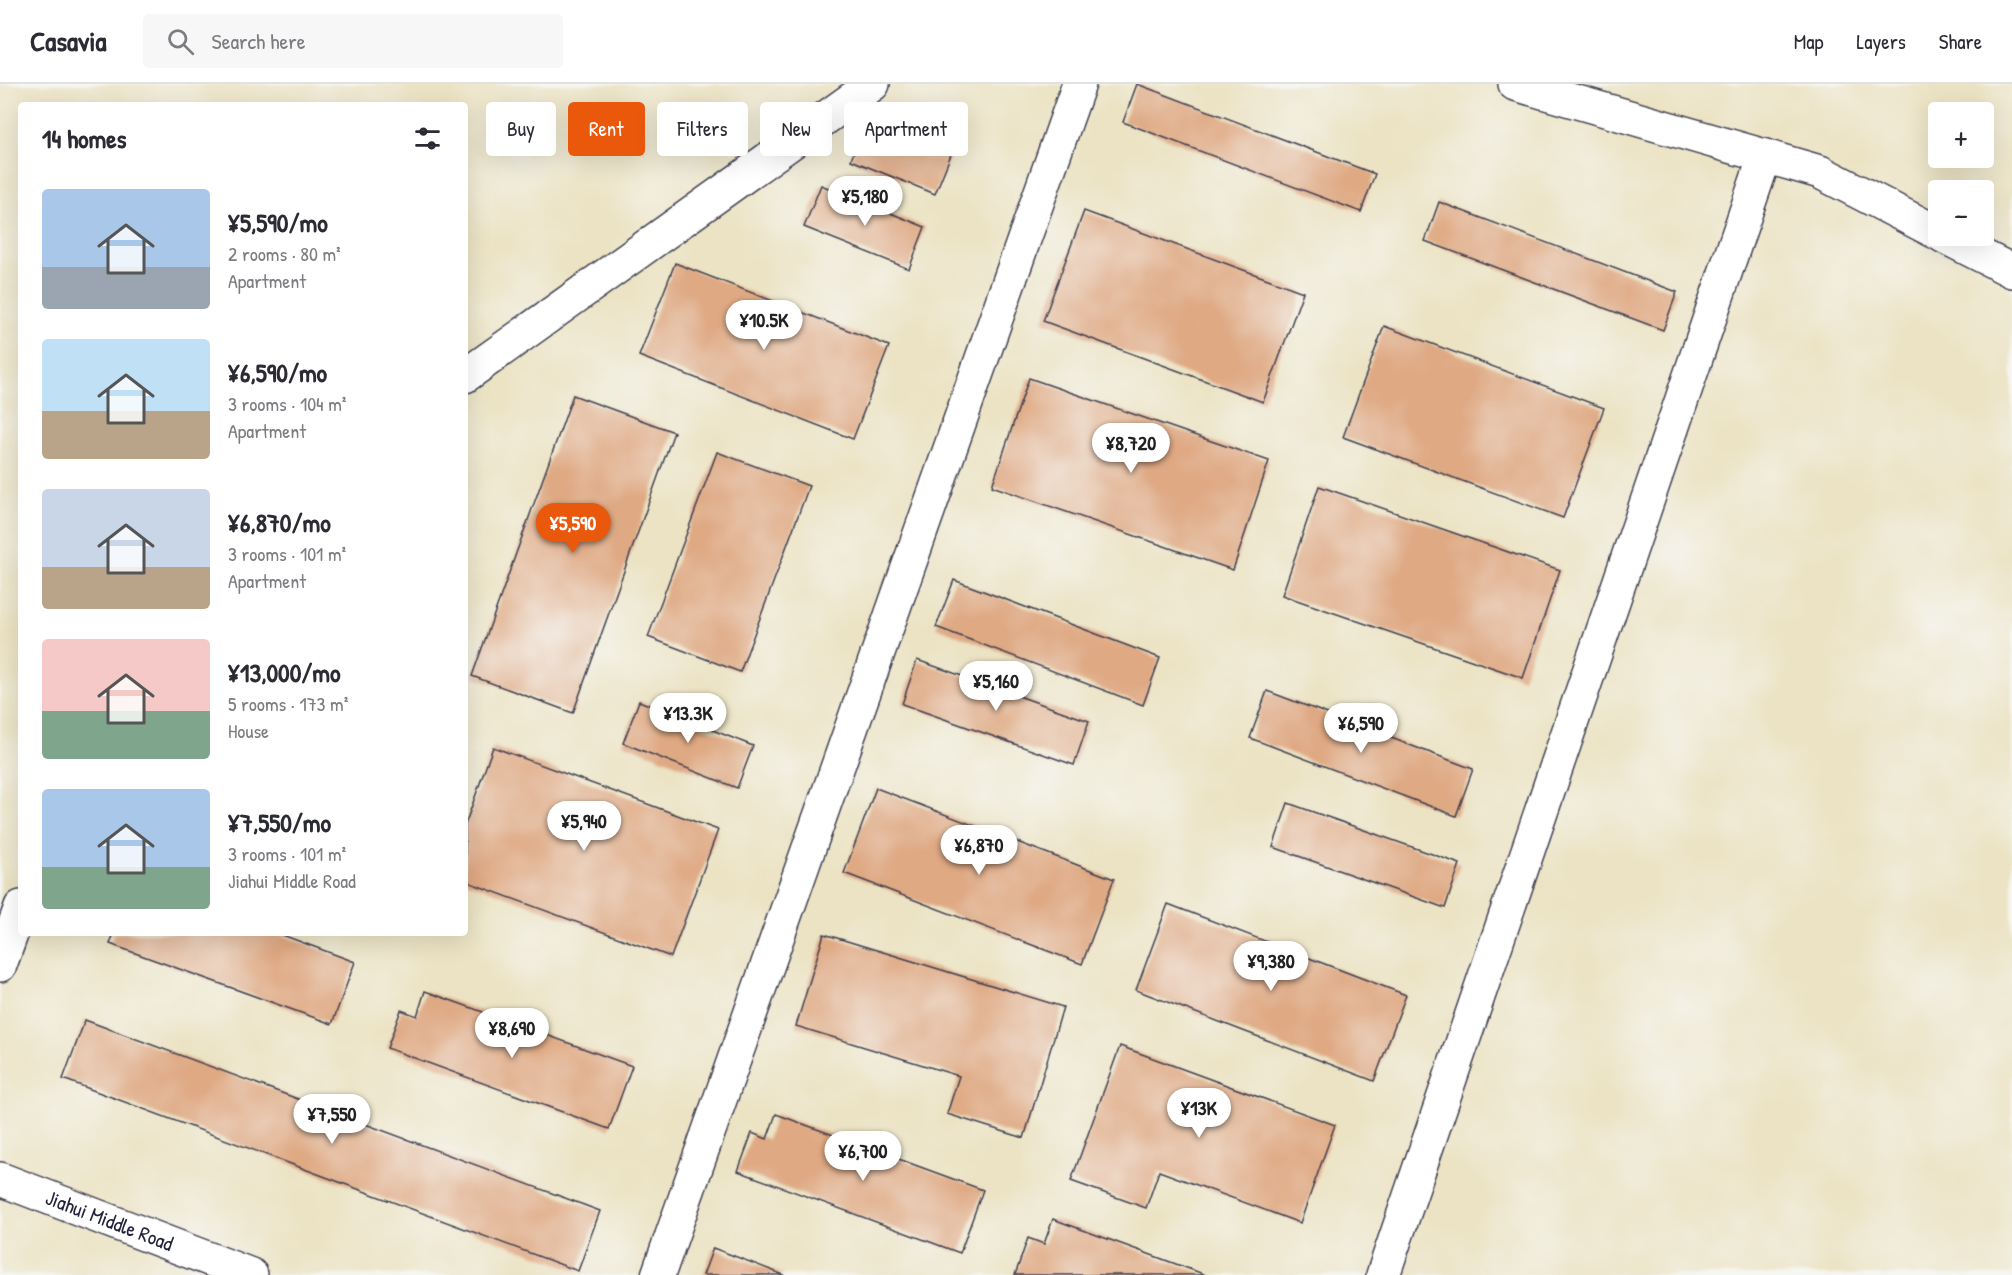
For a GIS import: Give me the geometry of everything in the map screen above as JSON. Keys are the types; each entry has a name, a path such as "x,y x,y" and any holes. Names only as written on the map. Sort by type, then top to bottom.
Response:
{"street":[{"path":"468,374 873,84"},
{"path":"658,1275 1079,84"},
{"path":"1515,84 1820,172 1928,228"},
{"path":"1383,1275 1765,156"},
{"path":"1962,246 2012,271"},
{"path":"0,965 18,915"},
{"name":"Jiahui Middle Road","path":"0,1179 251,1275"}],"building":[{"path":"1137,84 1375,174 1361,212 1123,122"},
{"path":"853,156 950,156 935,194 851,160"},
{"path":"821,185 925,227 909,269 804,227"},
{"path":"1439,202 1677,292 1663,330 1425,241"},
{"path":"1084,211 1303,292 1263,402 1043,321"},
{"path":"675,263 889,346 853,439 639,356"},
{"path":"1384,326 1604,408 1563,518 1343,437"},
{"path":"1029,378 1269,461 1233,570 992,486"},
{"path":"573,395 674,432 573,713 472,676"},
{"path":"717,452 809,486 740,672 648,637"},
{"path":"1319,486 1560,570 1523,678 1282,595"},
{"path":"954,580 1160,658 1143,705 936,627"},
{"path":"917,660 1089,721 1074,765 902,704"},
{"path":"1267,691 1473,769 1456,816 1250,738"},
{"path":"639,701 753,746 737,788 623,743"},
{"path":"493,747 718,830 671,957 468,882 468,817"},
{"path":"876,788 1114,879 1082,964 844,873"},
{"path":"1288,803 1460,864 1445,908 1273,847"},
{"path":"1168,904 1406,995 1374,1081 1136,990"},
{"path":"824,934 1063,1007 1024,1138 947,1114 959,1076 796,1026"},
{"path":"113,936 285,936 355,962 332,1024 110,944"},
{"path":"425,991 632,1066 609,1129 387,1048 401,1010 417,1016"},
{"path":"85,1020 600,1211 578,1271 63,1079"},
{"path":"1120,1046 1335,1125 1300,1223 1159,1171 1146,1208 1071,1181"},
{"path":"776,1114 983,1190 960,1253 738,1171 752,1133 767,1139"},
{"path":"1053,1219 1206,1275 1015,1275 1028,1238 1044,1244"},
{"path":"713,1248 784,1275 703,1275"}]}
